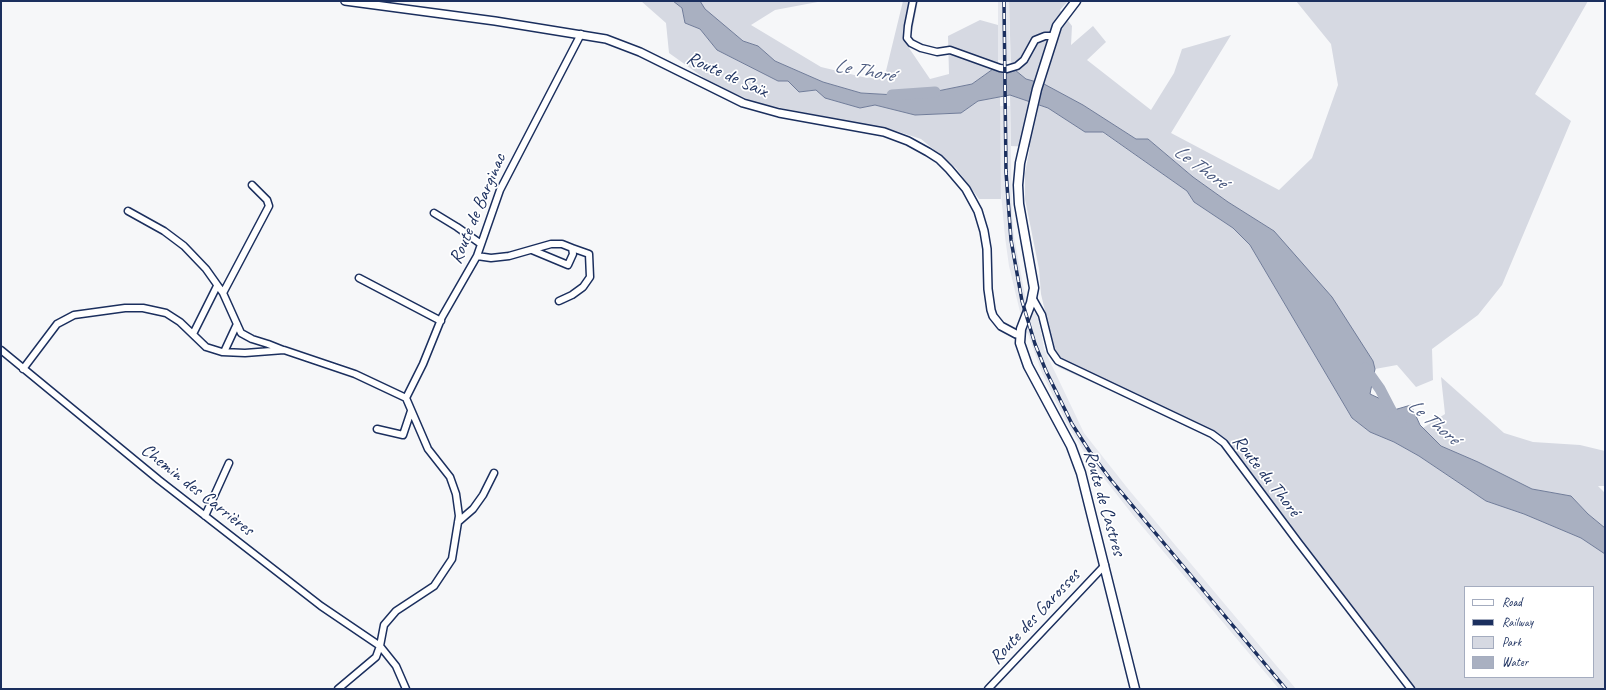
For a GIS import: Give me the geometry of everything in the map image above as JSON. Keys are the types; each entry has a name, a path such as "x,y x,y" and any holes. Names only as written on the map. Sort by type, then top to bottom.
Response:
{"main road":[{"path":"1020,334 1033,298 1033,279 1021,222 1018,195 1020,163 1037,89 1053,36 1057,26 1076,1"},
{"name":"Route de Castres","path":"1020,334 1022,350 1028,366 1077,460 1105,565 1135,689"}],"street":[{"name":"Route de Saïx","path":"345,1 581,34 606,39 630,47 743,103 779,113 884,132 908,141 928,152 949,169 966,189 978,211 988,249 988,289 993,316 1001,326 1016,334 1020,334"},
{"path":"913,1 908,26 908,38 910,44 936,52 950,50 1000,68 1007,69 1016,66 1024,60 1035,40 1045,36 1053,36"},
{"name":"Route de Barginac","path":"406,398 423,364 441,321 477,256 500,190 581,34"},
{"path":"223,293 269,206 267,200 252,185"},
{"path":"128,211 164,231 184,246 206,269 223,293 241,333 252,339 355,374 406,398 428,449 450,477 456,494 459,516 452,559 434,586 396,611 384,624 380,646 376,657 338,689"},
{"path":"434,213 481,244"},
{"path":"477,256 491,258 509,256 551,244 562,244 589,254 590,277 583,287 572,295 559,301"},
{"path":"532,250 568,265 573,254 572,248"},
{"path":"359,278 441,321"},
{"path":"193,334 217,286"},
{"name":"Route du Thoré","path":"1033,298 1042,315 1051,352 1058,362 1212,434 1224,443 1411,689"},
{"path":"23,370 57,324 74,315 125,308 143,308 166,313 180,322 206,346 224,352 245,353 284,350"},
{"path":"224,352 237,324"},
{"name":"Chemin des Carrières","path":"1,350 23,370 205,516 321,606 380,646 396,666 406,689"},
{"path":"377,429 403,435 411,411"},
{"path":"205,516 230,463"},
{"path":"458,522 473,509 483,495 494,473"},
{"name":"Route des Garosses","path":"988,689 1105,565"}],"shaded area":[{"path":"998,1 1009,1 1010,61 998,60"},
{"path":"1000,106 1010,106 1012,211 1014,237 1027,306 1021,316 1009,266 1005,237 1000,182"},
{"path":"1033,312 1038,315 1044,349 1084,433 1129,490 1296,689 1279,689 1136,519 1088,458 1055,400 1042,373 1028,334 1025,331 1026,324"}],"green space":[{"path":"641,1 673,1 682,8 685,23 700,29 717,50 778,81 788,81 799,92 817,90 825,98 860,108 875,105 915,115 961,113 978,101 1000,97 1001,199 979,199 956,168 921,139 890,129 760,104 714,85 669,53 666,23"},
{"path":"700,1 823,1 775,10 751,25 821,67 867,78 885,75 903,1 918,1 909,48 930,79 949,74 948,36 980,20 998,25 998,69 993,69 972,84 913,96 861,93 823,82 775,61 758,46 743,41 704,9"},
{"path":"1009,1 1068,1 1060,10 1072,26 1071,45 1093,26 1106,42 1087,60 1151,110 1174,73 1182,49 1231,35 1171,133 1279,190 1312,158 1338,85 1331,44 1296,1 1588,1 1535,94 1571,121 1502,285 1478,315 1432,349 1433,380 1416,387 1397,365 1375,369 1373,361 1274,231 1228,202 1193,177 1148,139 1136,139 1083,105 1044,84 1026,79 1015,70 1011,70"},
{"path":"1010,95 1048,108 1085,132 1102,132 1187,191 1194,202 1233,228 1250,245 1352,418 1370,432 1394,442 1419,456 1486,501 1524,514 1581,538 1605,554 1605,689 1407,689 1229,449 1215,437 1058,367 1041,294 1039,269 1025,199 1025,173 1030,147 1011,146"},
{"path":"1441,377 1504,433 1533,442 1580,445 1605,451 1605,486 1598,486 1605,493 1605,528 1588,514 1571,496 1532,489 1478,462 1441,446 1423,428 1445,414"}],"water":[{"path":"673,1 700,1 705,9 743,41 758,46 775,61 823,82 861,93 913,96 972,84 993,69 1015,70 1026,79 1044,84 1083,105 1136,139 1148,139 1193,177 1228,202 1274,231 1332,297 1373,361 1375,369 1370,394 1385,401 1387,412 1411,405 1420,425 1441,446 1478,462 1532,489 1571,496 1588,514 1605,528 1605,554 1581,538 1524,514 1486,501 1419,456 1394,442 1370,432 1352,418 1250,245 1233,228 1194,202 1187,191 1103,132 1085,132 1048,108 1010,95 978,101 961,113 915,115 875,105 860,108 825,98 816,90 799,92 788,81 778,81 717,50 700,29 685,23 682,8"}],"waterway":[{"name":"Le Thoré","path":"892,95 935,92"},
{"name":"Le Thoré","path":"1365,368 1380,389 1393,414 1401,422"}],"railway":[{"path":"1004,1 1006,172 1011,240 1022,301 1035,344 1046,371 1072,424 1090,452 1111,480 1286,689"}]}
